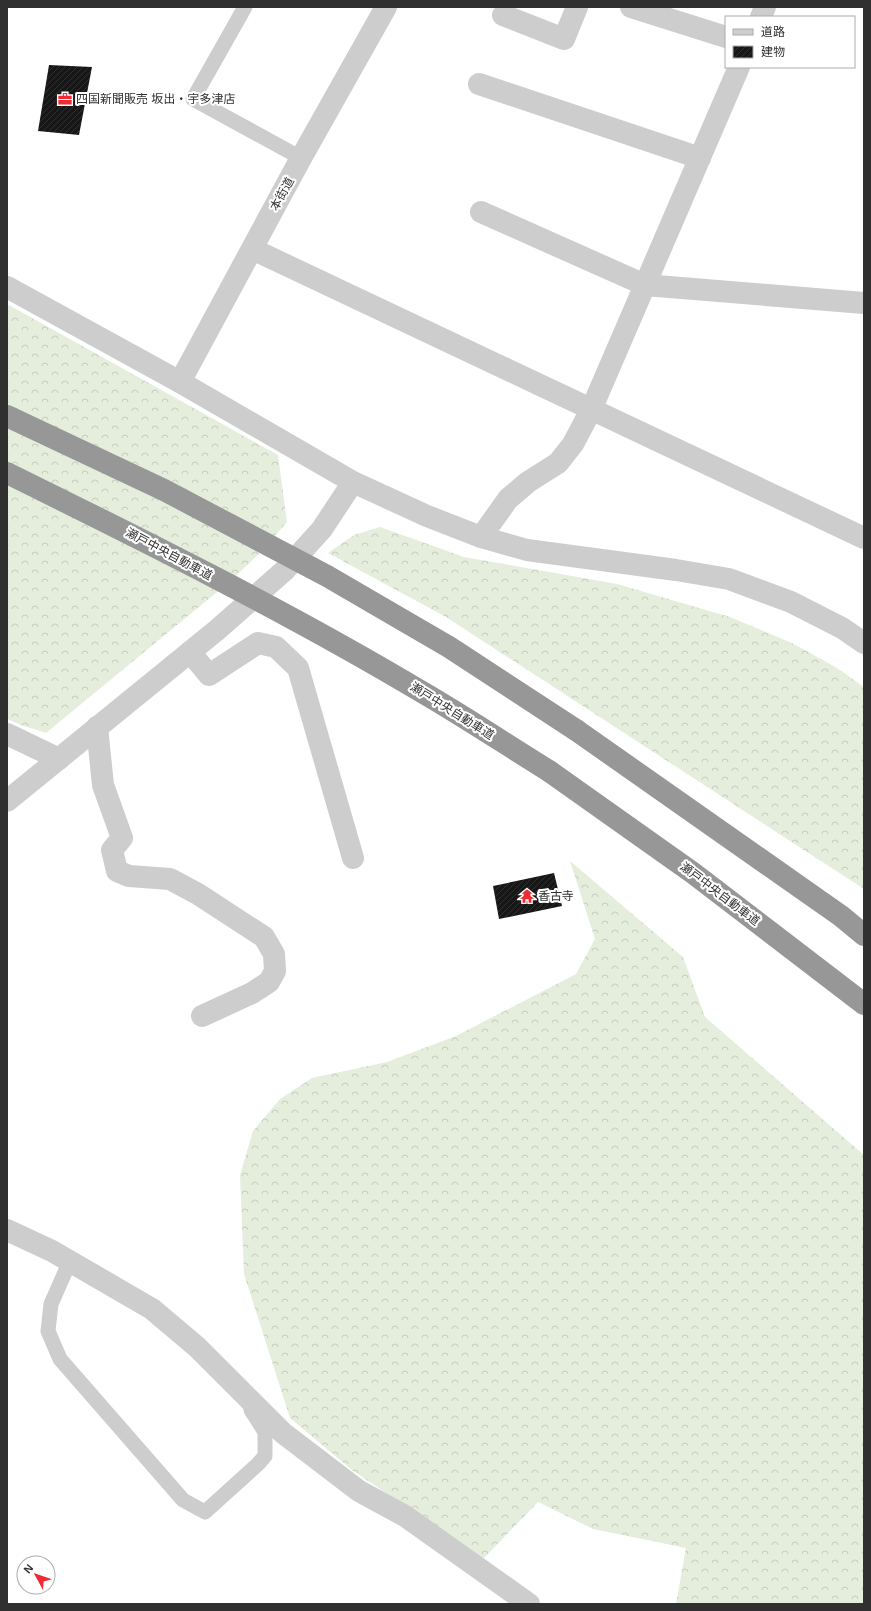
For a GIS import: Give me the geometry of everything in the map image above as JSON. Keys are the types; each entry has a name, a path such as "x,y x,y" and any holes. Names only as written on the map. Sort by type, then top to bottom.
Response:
{"highway":[{"path":"7,416 164,490 327,576 449,647 576,730 841,916 864,935"},
{"name":"瀬戸中央自動車道","path":"7,473 136,537 299,623 423,692 549,771 693,873 864,1004"}],"street":[{"name":"本街道","path":"180,382 301,158 386,7"},
{"path":"503,15 564,39 577,7"},
{"path":"631,7 725,37"},
{"path":"760,16 765,7"},
{"path":"481,537 508,499 528,482 558,463 573,444 591,410 739,68"},
{"path":"479,84 700,158"},
{"path":"481,212 645,285 864,303"},
{"path":"252,249 864,538"},
{"path":"7,287 180,382 353,482 427,516 481,537 526,550 676,570 729,580 791,602 842,628 864,642"},
{"path":"7,801 217,630 285,570 322,528 353,482"},
{"path":"190,652 209,675 258,643 276,647 298,668 353,858"},
{"path":"97,728 103,785 122,838 112,850 118,871 129,876 170,879 198,894 264,936 274,954 275,971 269,982 252,993 202,1016"},
{"path":"7,734 59,759"},
{"path":"7,1230 52,1251 152,1309 197,1347 283,1433 359,1491 404,1516 529,1604"}],"lane":[{"path":"245,7 193,99 301,158"},
{"path":"70,1261 51,1304 48,1331 60,1359 183,1500 205,1512 265,1456 265,1432 235,1384"}],"green space":[{"path":"7,304 278,455 287,522 261,552 228,583 46,733 7,719"},
{"path":"380,527 464,557 617,584 730,617 792,643 837,668 864,687 864,889 446,617 328,553 354,535"},
{"path":"570,861 683,957 705,1017 864,1155 864,1604 676,1604 686,1548 593,1529 538,1502 483,1559 352,1470 290,1418 244,1274 240,1175 253,1131 280,1099 312,1078 387,1062 456,1036 576,974 595,939"}],"building":[{"name":"四国新聞販売 坂出・宇多津店","path":"49,65 92,67 79,135 38,131"},
{"name":"香古寺","path":"554,873 562,906 499,919 493,886"}],"place":[{"name":"四国新聞販売 坂出・宇多津店","path":"65,99"},
{"name":"香古寺","path":"527,896"}]}
